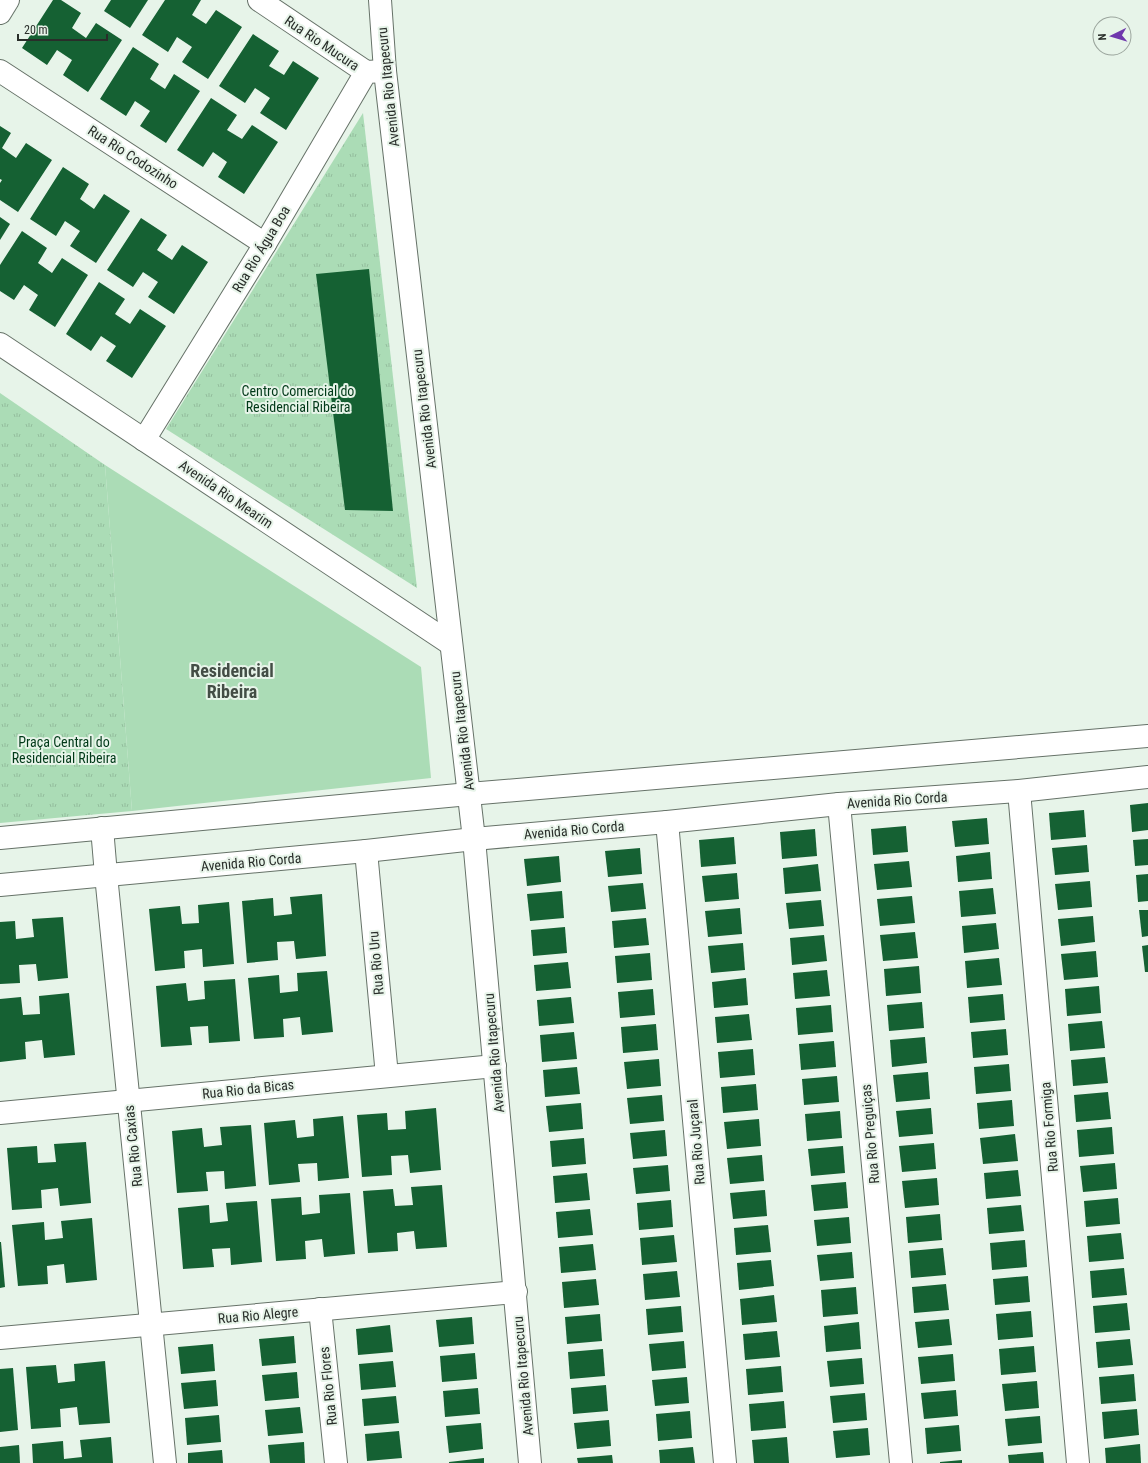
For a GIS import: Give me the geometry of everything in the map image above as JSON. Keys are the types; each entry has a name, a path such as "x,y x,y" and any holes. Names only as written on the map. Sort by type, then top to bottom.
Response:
{"street":[{"path":"0,13 8,0"},
{"name":"Rua Rio Mucura","path":"259,0 375,72"},
{"name":"Avenida Rio Itapecuru","path":"380,0 375,72 452,644 469,794 516,1292 530,1463"},
{"name":"Rua Rio Codozinho","path":"0,70 265,244"},
{"name":"Rua Rio Água Boa","path":"144,440 265,244 375,72"},
{"name":"Avenida Rio Mearim","path":"0,344 452,644"},
{"path":"0,838 469,794 1148,736"},
{"name":"Avenida Rio Corda","path":"0,885 366,851 474,839 667,822 838,804 1019,791 1148,777"},
{"name":"Rua Rio Formiga","path":"1019,791 1078,1463"},
{"name":"Rua Rio Preguiças","path":"838,804 900,1463"},
{"name":"Rua Rio Juçaral","path":"667,822 725,1463"},
{"name":"Rua Rio Caxias","path":"102,828 165,1463"},
{"name":"Rua Rio Uru","path":"366,851 386,1076"},
{"name":"Rua Rio da Bicas","path":"0,1113 495,1066"},
{"name":"Rua Rio Alegre","path":"0,1338 516,1292"},
{"name":"Rua Rio Flores","path":"320,1309 336,1463"}],"green space":[{"name":"Centro Comercial do Residencial Ribeira","path":"363,113 417,588 166,429"},
{"name":"Praça Central do Residencial Ribeira","path":"0,393 105,465 132,811 0,823"},
{"path":"105,465 421,667 431,778 132,811"}],"building":[{"path":"53,0 61,0 81,13 72,28 86,38 96,23 122,40 88,92 63,75 72,60 57,50 47,65 22,48"},
{"path":"111,0 148,0 130,28 104,11"},
{"path":"165,0 201,0 192,15 206,24 216,10 242,27 208,79 182,62 192,47 177,37 168,52 142,35"},
{"path":"253,34 279,51 269,66 284,75 293,61 319,78 286,130 260,113 270,98 255,88 245,103 219,86"},
{"path":"133,47 159,64 150,79 165,89 174,74 200,91 166,143 140,126 150,111 135,101 126,116 100,99"},
{"path":"211,98 237,115 227,130 242,139 252,125 278,142 244,194 218,177 227,162 213,152 203,167 177,150"},
{"path":"0,126 11,133 2,148 16,158 26,143 52,160 18,212 0,200 0,183 2,180 0,179"},
{"path":"63,167 89,184 80,199 94,209 104,194 130,211 96,263 70,246 80,231 65,221 56,236 30,219"},
{"path":"0,217 10,224 0,240"},
{"path":"141,218 167,235 157,250 172,260 182,245 208,262 174,314 148,297 158,282 143,272 133,287 107,270"},
{"path":"22,231 47,248 38,263 52,273 62,258 88,275 55,327 29,310 38,295 24,285 14,300 0,291 0,265"},
{"path":"369,269 393,511 345,510 316,274"},
{"path":"99,282 125,299 115,314 130,324 140,309 166,326 132,378 106,361 116,346 101,336 91,351 66,334"},
{"path":"1148,803 1148,830 1132,832 1130,805"},
{"path":"1084,810 1086,837 1051,840 1049,813"},
{"path":"987,818 989,844 955,847 952,821"},
{"path":"906,826 908,852 873,855 871,829"},
{"path":"815,829 817,856 782,859 780,832"},
{"path":"734,837 736,864 701,867 699,840"},
{"path":"1148,839 1148,865 1135,866 1133,840"},
{"path":"1087,845 1089,872 1055,875 1052,848"},
{"path":"640,848 642,874 608,877 605,851"},
{"path":"990,852 992,879 958,882 956,856"},
{"path":"559,856 561,882 527,886 524,859"},
{"path":"909,861 912,887 877,890 874,864"},
{"path":"818,864 821,891 785,894 783,868"},
{"path":"737,873 739,899 705,902 702,876"},
{"path":"1148,874 1148,901 1138,902 1136,875"},
{"path":"1090,881 1092,907 1058,910 1055,884"},
{"path":"643,883 646,909 611,912 608,886"},
{"path":"993,888 996,914 961,917 959,891"},
{"path":"562,891 564,918 530,921 527,894"},
{"path":"322,894 326,956 296,959 294,941 277,942 278,960 247,963 242,901 273,898 274,916 292,914 290,897"},
{"path":"912,896 915,923 880,926 877,899"},
{"path":"821,900 824,926 789,929 786,903"},
{"path":"229,902 234,964 203,967 202,949 184,951 185,968 155,971 149,909 180,906 182,924 199,923 198,905"},
{"path":"740,908 742,934 708,937 705,911"},
{"path":"1139,910 1148,910 1148,936 1142,937"},
{"path":"1093,916 1095,942 1061,946 1058,919"},
{"path":"63,917 68,978 38,981 36,964 19,965 20,983 0,984 0,922 15,921 16,939 34,937 32,919"},
{"path":"646,918 649,945 614,948 612,921"},
{"path":"996,923 999,949 964,953 962,926"},
{"path":"565,927 567,953 533,956 531,930"},
{"path":"915,932 918,958 883,961 880,935"},
{"path":"824,935 827,961 792,965 790,938"},
{"path":"743,943 745,970 711,973 708,946"},
{"path":"1148,945 1148,972 1145,972 1142,946"},
{"path":"1096,951 1098,977 1064,980 1061,954"},
{"path":"650,953 652,980 617,983 615,956"},
{"path":"999,958 1002,985 967,988 965,961"},
{"path":"568,962 571,988 536,991 534,965"},
{"path":"919,966 921,993 886,996 884,969"},
{"path":"827,970 830,996 795,999 793,973"},
{"path":"327,971 333,1032 302,1035 300,1017 283,1019 284,1037 254,1039 248,978 279,975 280,993 298,991 297,973"},
{"path":"746,978 748,1005 714,1008 712,982"},
{"path":"235,979 240,1041 209,1043 208,1026 190,1027 192,1045 161,1047 156,986 186,983 188,1001 205,999 204,981"},
{"path":"1099,986 1101,1013 1067,1016 1065,989"},
{"path":"653,989 655,1015 620,1018 618,992"},
{"path":"69,993 75,1055 44,1058 42,1040 25,1042 26,1059 0,1062 0,999 21,997 23,1015 40,1014 39,996"},
{"path":"1003,994 1005,1020 970,1023 968,997"},
{"path":"571,997 574,1023 539,1026 537,1000"},
{"path":"922,1002 924,1028 889,1031 887,1005"},
{"path":"831,1005 833,1032 798,1035 796,1008"},
{"path":"749,1014 752,1040 717,1043 715,1017"},
{"path":"1102,1021 1105,1048 1070,1051 1068,1024"},
{"path":"656,1024 658,1050 623,1053 621,1027"},
{"path":"1006,1029 1008,1055 973,1058 971,1032"},
{"path":"574,1032 577,1059 542,1062 540,1035"},
{"path":"925,1037 927,1063 892,1067 890,1040"},
{"path":"834,1041 836,1067 801,1070 799,1044"},
{"path":"753,1049 755,1075 720,1078 718,1052"},
{"path":"1105,1057 1108,1083 1073,1086 1071,1060"},
{"path":"659,1059 661,1086 627,1089 624,1062"},
{"path":"1009,1064 1011,1091 976,1094 974,1067"},
{"path":"577,1067 580,1094 545,1097 543,1070"},
{"path":"928,1072 930,1099 896,1102 893,1075"},
{"path":"837,1076 839,1102 804,1105 802,1079"},
{"path":"756,1084 758,1110 723,1113 721,1087"},
{"path":"1108,1092 1111,1119 1076,1122 1074,1095"},
{"path":"662,1095 664,1121 630,1124 627,1098"},
{"path":"1012,1100 1014,1126 979,1129 977,1103"},
{"path":"581,1103 583,1129 549,1132 546,1106"},
{"path":"436,1108 441,1170 410,1173 408,1155 391,1156 392,1175 362,1177 357,1115 387,1113 388,1130 406,1129 405,1111"},
{"path":"931,1108 933,1134 899,1137 896,1111"},
{"path":"840,1111 842,1138 807,1141 805,1114"},
{"path":"343,1116 349,1178 318,1181 317,1163 298,1164 300,1182 269,1185 264,1123 295,1120 297,1138 314,1136 313,1119"},
{"path":"759,1119 761,1146 727,1149 724,1122"},
{"path":"251,1125 256,1186 225,1189 224,1171 206,1172 208,1191 177,1193 172,1131 202,1128 204,1147 222,1145 220,1127"},
{"path":"1112,1127 1114,1154 1079,1157 1077,1130"},
{"path":"665,1130 667,1156 633,1159 630,1133"},
{"path":"1015,1134 1018,1161 983,1164 980,1138"},
{"path":"584,1138 586,1164 552,1167 550,1141"},
{"path":"86,1142 91,1203 60,1206 58,1188 41,1190 42,1208 12,1210 7,1148 37,1146 38,1163 56,1162 54,1144"},
{"path":"934,1143 936,1169 902,1172 899,1146"},
{"path":"843,1146 845,1173 811,1176 808,1149"},
{"path":"762,1155 764,1181 730,1184 727,1158"},
{"path":"1115,1163 1117,1189 1083,1192 1080,1166"},
{"path":"668,1165 670,1191 636,1194 633,1168"},
{"path":"1018,1170 1021,1196 986,1199 984,1173"},
{"path":"587,1173 590,1200 555,1203 553,1176"},
{"path":"937,1178 939,1205 905,1208 902,1181"},
{"path":"846,1182 848,1208 814,1211 811,1185"},
{"path":"442,1185 447,1247 416,1249 414,1231 397,1233 398,1251 368,1253 363,1191 393,1189 395,1206 413,1205 411,1187"},
{"path":"765,1190 767,1216 733,1219 730,1193"},
{"path":"350,1193 355,1254 324,1257 322,1239 305,1241 306,1259 276,1261 271,1199 301,1197 302,1215 320,1213 319,1195"},
{"path":"1118,1198 1120,1224 1086,1227 1084,1201"},
{"path":"671,1200 673,1227 639,1230 637,1203"},
{"path":"257,1201 262,1262 231,1265 230,1248 212,1249 214,1267 183,1269 178,1208 209,1205 210,1223 228,1221 226,1203"},
{"path":"1021,1205 1024,1231 989,1234 987,1208"},
{"path":"590,1209 593,1235 558,1238 556,1212"},
{"path":"940,1214 942,1240 908,1243 906,1217"},
{"path":"849,1217 851,1243 817,1246 814,1220"},
{"path":"92,1218 97,1280 66,1283 64,1264 47,1266 48,1284 18,1286 12,1225 44,1222 45,1240 63,1238 61,1221"},
{"path":"768,1225 771,1252 736,1255 734,1228"},
{"path":"1121,1233 1124,1259 1089,1262 1087,1236"},
{"path":"674,1235 677,1262 642,1265 640,1238"},
{"path":"1025,1240 1027,1267 992,1270 990,1243"},
{"path":"0,1242 5,1287 0,1288"},
{"path":"593,1244 596,1270 561,1273 559,1247"},
{"path":"943,1248 946,1275 911,1278 909,1251"},
{"path":"852,1252 854,1278 820,1281 817,1255"},
{"path":"771,1260 774,1286 739,1290 737,1263"},
{"path":"1124,1268 1127,1295 1092,1298 1090,1271"},
{"path":"677,1271 680,1297 645,1300 643,1274"},
{"path":"1028,1276 1030,1302 995,1305 993,1279"},
{"path":"596,1279 599,1305 564,1308 562,1282"},
{"path":"946,1284 949,1310 914,1313 912,1287"},
{"path":"856,1287 858,1314 823,1317 821,1290"},
{"path":"774,1295 777,1322 742,1325 740,1299"},
{"path":"1127,1303 1130,1330 1095,1333 1093,1306"},
{"path":"681,1306 683,1332 648,1335 646,1309"},
{"path":"1031,1311 1033,1337 998,1340 996,1314"},
{"path":"600,1314 602,1341 567,1344 565,1317"},
{"path":"472,1317 474,1344 439,1347 436,1320"},
{"path":"949,1319 952,1345 918,1348 915,1322"},
{"path":"859,1322 861,1349 826,1352 824,1326"},
{"path":"390,1325 393,1352 358,1355 356,1329"},
{"path":"777,1331 780,1357 745,1360 743,1334"},
{"path":"294,1336 296,1363 262,1366 259,1339"},
{"path":"1130,1339 1133,1365 1098,1368 1096,1342"},
{"path":"684,1341 686,1368 652,1371 649,1344"},
{"path":"213,1344 215,1371 181,1374 178,1347"},
{"path":"1034,1346 1036,1372 1001,1375 999,1349"},
{"path":"603,1349 605,1376 570,1379 568,1352"},
{"path":"475,1353 477,1379 442,1382 440,1356"},
{"path":"953,1354 955,1381 921,1384 918,1357"},
{"path":"862,1358 864,1384 830,1387 827,1361"},
{"path":"105,1361 110,1423 79,1425 77,1407 60,1409 61,1427 31,1429 26,1367 56,1365 58,1383 75,1381 74,1364"},
{"path":"393,1361 396,1387 361,1390 359,1364"},
{"path":"781,1366 783,1392 748,1395 746,1369"},
{"path":"13,1368 18,1430 0,1432 0,1369"},
{"path":"297,1372 299,1398 265,1401 262,1375"},
{"path":"1134,1374 1136,1401 1101,1404 1099,1377"},
{"path":"687,1377 689,1403 655,1406 652,1380"},
{"path":"216,1380 218,1406 184,1409 181,1383"},
{"path":"1037,1381 1039,1408 1005,1411 1002,1384"},
{"path":"606,1385 608,1411 573,1414 571,1388"},
{"path":"478,1388 480,1414 445,1417 443,1391"},
{"path":"956,1390 958,1416 924,1419 921,1393"},
{"path":"865,1393 867,1420 833,1423 830,1396"},
{"path":"396,1396 399,1423 364,1426 362,1399"},
{"path":"784,1401 786,1428 751,1431 749,1404"},
{"path":"300,1407 303,1433 268,1436 265,1410"},
{"path":"1137,1409 1139,1435 1104,1439 1102,1412"},
{"path":"690,1411 692,1438 658,1441 656,1414"},
{"path":"219,1415 221,1442 187,1445 185,1418"},
{"path":"1040,1416 1042,1443 1008,1446 1005,1419"},
{"path":"609,1420 611,1446 577,1449 574,1423"},
{"path":"481,1423 483,1449 449,1453 446,1426"},
{"path":"959,1425 961,1451 927,1454 925,1428"},
{"path":"868,1428 870,1455 836,1458 833,1431"},
{"path":"399,1431 402,1458 367,1461 365,1434"},
{"path":"111,1437 113,1463 33,1463 32,1444 63,1441 64,1459 82,1457 80,1440"},
{"path":"787,1437 789,1463 754,1463 752,1440"},
{"path":"304,1442 305,1463 270,1463 268,1445"},
{"path":"1140,1444 1141,1463 1106,1463 1105,1448"},
{"path":"19,1445 20,1463 0,1463 0,1447"},
{"path":"693,1447 695,1463 660,1463 659,1450"},
{"path":"222,1450 223,1463 188,1463 188,1453"},
{"path":"1043,1452 1044,1463 1009,1463 1008,1455"},
{"path":"612,1455 613,1463 578,1463 577,1458"},
{"path":"484,1458 484,1463 449,1463 449,1462"},
{"path":"962,1460 962,1463 940,1463 940,1462"}],"district":[{"name":"Residencial Ribeira","path":"232,681"}]}
